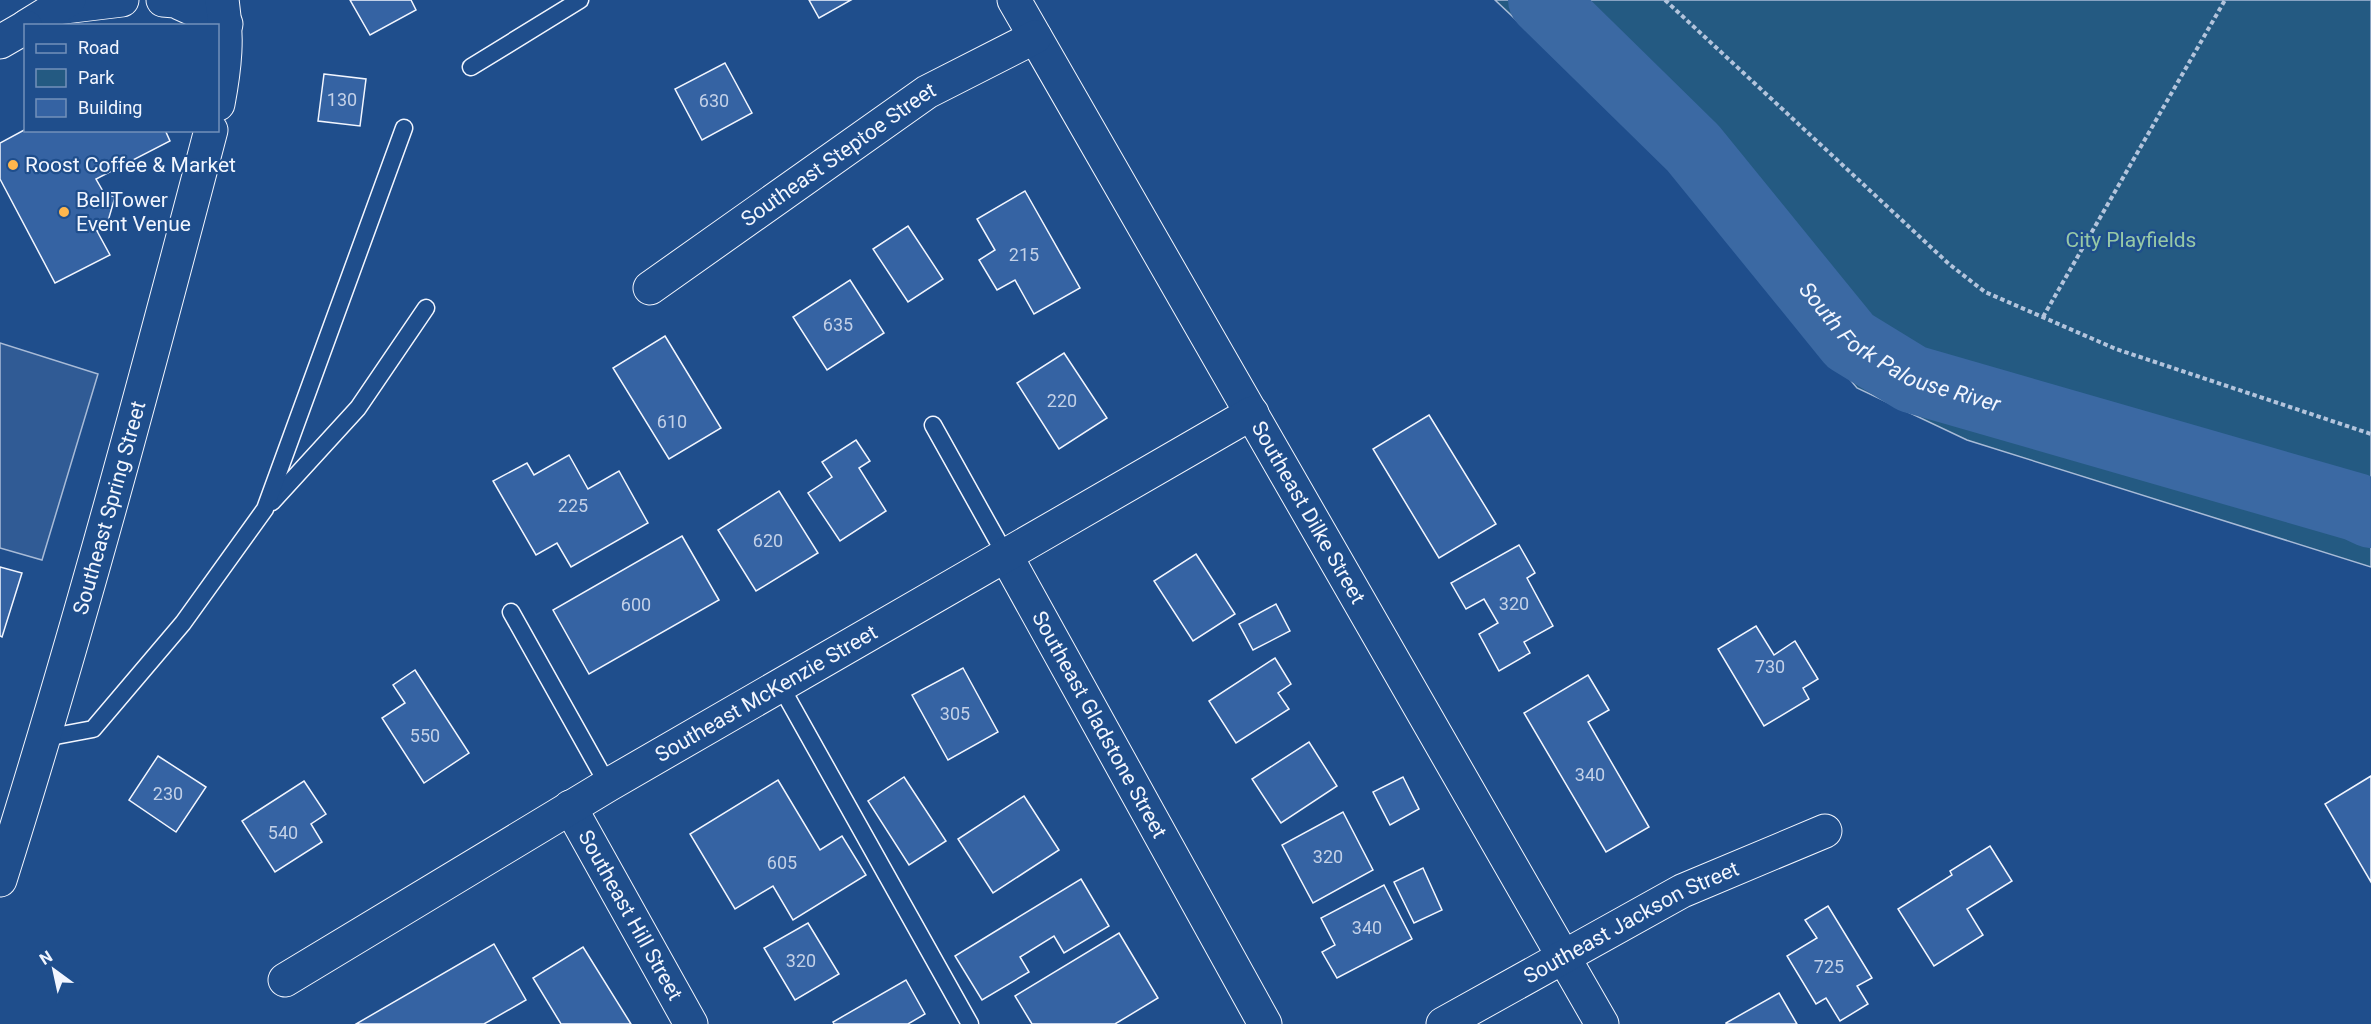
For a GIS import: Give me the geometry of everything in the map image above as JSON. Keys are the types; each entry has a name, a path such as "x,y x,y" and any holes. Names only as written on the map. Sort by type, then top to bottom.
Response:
{"street":[{"path":"29,24 62,4 122,0"},
{"path":"163,0 224,12 225,66 219,99"},
{"name":"Southeast Dilke Street","path":"1014,0 1602,1024"},
{"path":"0,42 24,27"},
{"name":"Southeast Steptoe Street","path":"650,288 927,92 1035,37"},
{"name":"Southeast Spring Street","path":"0,880 45,738 133,424 210,132"},
{"name":"Southeast McKenzie Street","path":"285,980 608,784 1252,413"},
{"name":"Southeast Gladstone Street","path":"1005,554 1265,1024"},
{"name":"Southeast Hill Street","path":"570,807 691,1024"},
{"name":"Southeast Jackson Street","path":"1443,1024 1682,891 1826,831"}],"lane":[{"path":"471,67 580,0"},
{"path":"265,509 404,128"},
{"path":"45,738 93,729 183,623 265,509 358,408 426,308"},
{"name":"Southeast Gladstone Street","path":"933,426 1005,554"},
{"path":"511,612 608,784"},
{"path":"780,685 970,1024"}],"path":[{"path":"1665,0 1949,264 1985,292 2116,349 2371,434"},
{"path":"2042,317 2225,0"}],"green space":[{"name":"City Playfields","path":"1495,0 2371,0 2371,567 1967,440 1857,388 1694,191 1626,123"}],"shaded area":[{"path":"0,343 98,374 42,560 0,548"}],"building":[{"path":"350,0 411,0 416,10 370,35"},
{"path":"809,0 851,0 819,18"},
{"path":"725,63 752,113 702,140 675,89"},
{"path":"324,74 366,79 360,126 318,121"},
{"name":"BellTower Event Venue","path":"24,130 24,132 166,132 170,141 96,179 104,193 115,197 106,228 97,231 110,255 55,283 0,179 0,143"},
{"path":"1025,191 1080,288 1034,314 1015,280 997,290 979,260 995,250 977,219"},
{"path":"908,226 943,279 908,302 873,249"},
{"path":"850,280 884,333 827,370 793,317"},
{"path":"665,336 721,428 669,459 613,368"},
{"path":"1064,353 1107,418 1059,449 1017,383"},
{"path":"1429,415 1496,524 1439,558 1373,449"},
{"path":"856,440 870,461 859,468 886,511 840,541 808,493 832,477 822,462"},
{"path":"569,455 588,489 619,471 648,523 571,567 557,543 536,555 493,481 527,463 534,475"},
{"path":"779,491 818,553 756,591 718,530"},
{"path":"682,536 719,600 589,674 553,610"},
{"path":"1519,545 1535,573 1527,578 1553,626 1524,642 1530,653 1499,671 1479,634 1498,623 1484,599 1466,609 1451,583"},
{"path":"1196,554 1235,614 1193,641 1154,581"},
{"path":"0,567 22,573 2,637 0,636"},
{"path":"1276,604 1290,631 1253,650 1239,624"},
{"path":"1756,626 1774,655 1795,641 1818,679 1803,688 1809,699 1764,726 1718,649"},
{"path":"1275,658 1291,684 1278,693 1289,709 1236,743 1209,701"},
{"path":"963,668 998,732 948,760 912,695"},
{"path":"415,670 469,753 424,783 382,718 405,703 393,685"},
{"path":"1588,675 1609,710 1588,722 1649,827 1606,852 1524,713"},
{"path":"1309,742 1337,786 1281,823 1252,779"},
{"path":"158,756 206,787 176,832 129,800"},
{"path":"2371,776 2371,882 2325,804"},
{"path":"904,777 946,841 909,865 868,801"},
{"path":"1403,777 1419,809 1390,825 1373,792"},
{"path":"778,780 820,850 842,836 866,875 793,920 773,886 735,909 690,834"},
{"path":"304,781 326,814 311,824 322,842 275,872 242,821"},
{"path":"1024,796 1059,850 993,893 958,839"},
{"path":"1343,812 1373,870 1313,903 1282,845"},
{"path":"1990,846 2012,881 1967,909 1983,935 1934,966 1898,909 1952,875 1950,871"},
{"path":"1423,868 1442,910 1414,923 1394,882"},
{"path":"1081,879 1109,926 1064,953 1054,936 1020,957 1029,972 982,1000 955,956"},
{"path":"1384,885 1412,939 1337,978 1322,952 1335,945 1321,918"},
{"path":"1828,906 1872,978 1857,986 1868,1004 1840,1021 1826,998 1816,1004 1787,956 1817,938 1805,920"},
{"path":"808,923 839,974 795,1000 764,948"},
{"path":"1119,933 1158,998 1115,1024 1032,1024 1015,996"},
{"path":"494,944 526,1000 484,1024 356,1024"},
{"path":"583,947 631,1024 561,1024 533,978"},
{"path":"906,980 925,1014 908,1024 834,1024 833,1022"},
{"path":"1779,993 1797,1024 1726,1024 1726,1023"}],"waterway":[{"name":"South Fork Palouse River","path":"1542,0 1693,148 1850,341 1912,379 2356,507 2371,514"}],"place":[{"name":"Roost Coffee & Market","path":"13,165"},
{"name":"BellTower Event Venue","path":"64,212"}]}
